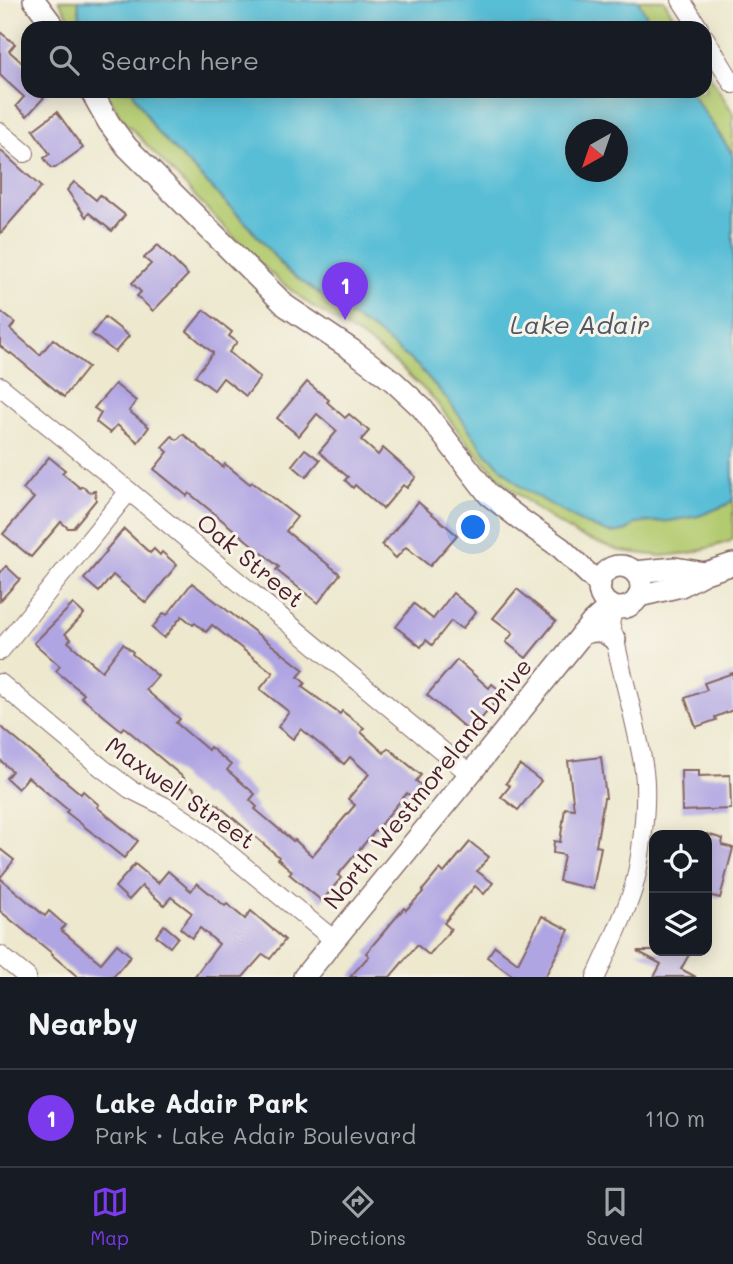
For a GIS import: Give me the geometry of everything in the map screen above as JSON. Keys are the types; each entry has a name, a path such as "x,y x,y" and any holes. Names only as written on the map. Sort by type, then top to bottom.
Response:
{"street":[{"path":"34,0 50,21"},
{"path":"681,0 694,21"},
{"path":"712,50 733,84"},
{"path":"95,98 127,147 286,306 393,381 422,408 489,495 561,548 615,600"},
{"path":"0,132 25,153"},
{"name":"Oak Street","path":"0,386 470,774"},
{"path":"0,652 129,491"},
{"path":"561,548 625,569 639,579 641,587 615,600"},
{"path":"615,600 681,586 705,573 733,565"},
{"path":"615,640 621,627 615,600 603,577 608,571 675,568 705,573"},
{"name":"North Westmoreland Drive","path":"303,977 587,628 615,600"},
{"path":"587,628 592,631 600,630 615,640 645,774 641,845 631,895 596,977"},
{"name":"Maxwell Street","path":"0,683 130,789 166,807 195,826 334,940"},
{"path":"0,954 27,977"}],"green space":[{"path":"59,0 78,0 82,21 71,21"},
{"path":"638,0 664,0 676,21 649,21"},
{"path":"712,79 733,113 733,155 695,98 712,98"},
{"path":"109,98 136,98 156,131 248,225 285,269 376,332 419,367 448,400 626,531 636,523 669,521 726,505 733,500 733,539 691,553 661,556 621,551 577,535 539,511 505,483 470,446 432,397 397,364 363,338 313,307 247,251 123,120"}],"water":[{"path":"78,0 638,0 649,21 82,21"},
{"name":"Lake Adair","path":"136,98 695,98 733,155 733,500 699,516 636,523 626,531 610,533 581,522 521,487 486,453 448,400 419,367 376,332 285,269 248,225 156,131"}],"building":[{"path":"0,32 15,44 9,51 21,62 21,94 0,75"},
{"path":"23,98 44,98 27,116 16,106"},
{"path":"57,112 83,148 55,168 51,168 44,158 50,154 33,130"},
{"path":"0,150 41,187 0,234"},
{"path":"74,182 96,200 100,195 125,215 112,231 89,213 86,217 67,190"},
{"path":"158,245 188,275 153,311 137,296 141,292 132,283 151,264 144,258"},
{"path":"204,310 232,332 229,336 237,342 229,352 260,378 246,396 223,378 214,390 195,376 213,353 187,331"},
{"path":"0,311 15,323 10,329 40,355 53,339 88,367 64,397 0,346"},
{"path":"105,317 129,336 115,352 92,334"},
{"path":"307,382 345,418 349,414 369,431 361,440 378,455 383,448 416,477 407,488 403,485 383,509 355,485 353,488 345,480 348,477 319,452 337,431 317,414 299,436 277,418"},
{"path":"115,384 136,401 129,411 149,427 138,442 117,425 110,433 96,422 101,413 94,408"},
{"path":"183,434 223,467 225,464 250,484 252,482 297,517 286,531 340,574 318,603 276,570 279,567 189,493 187,496 154,469 168,452 162,447 172,436 177,440"},
{"path":"305,449 320,460 306,477 292,465"},
{"path":"49,457 65,470 62,473 80,488 82,486 89,492 95,491 96,500 73,528 68,528 61,522 31,557 3,534 34,498 23,489"},
{"path":"418,502 457,535 430,566 406,547 396,558 382,545"},
{"path":"124,529 150,553 154,549 160,555 162,552 177,565 146,603 113,575 99,592 84,579"},
{"path":"6,566 20,579 0,601 0,573"},
{"path":"192,583 304,670 298,677 305,683 302,687 340,714 342,711 364,728 361,732 384,753 388,748 421,775 416,781 421,785 411,797 407,793 338,875 341,878 322,901 289,874 292,871 279,857 206,795 204,797 124,727 121,730 81,697 84,694 56,671 60,666 34,643 73,604 84,614 65,634 71,639 68,642 102,671 123,644 133,652 132,654 158,676 146,690 180,719 176,723 231,765 227,770 255,794 250,800 257,807 255,809 312,856 355,805 348,799 369,774 350,757 344,764 301,729 293,739 278,727 289,712 260,689 273,673 212,625 206,632 182,616 164,638 152,628 164,613 167,615"},
{"path":"517,589 556,621 526,658 506,642 513,633 493,618"},
{"path":"453,593 476,612 462,629 451,621 432,645 426,640 421,647 396,627 414,604 433,619"},
{"path":"457,660 489,688 492,684 503,693 470,732 427,695"},
{"path":"733,673 733,710 696,727 685,698 707,690 704,683"},
{"path":"0,726 81,794 83,791 99,805 97,807 138,841 124,858 66,812 68,810 28,777 18,789 6,778 12,771 0,760"},
{"path":"601,757 606,798 596,846 601,847 593,889 559,881 564,855 553,853 554,841 560,842 565,808 574,809 568,761"},
{"path":"520,765 541,781 518,810 501,797 510,786 506,783"},
{"path":"681,770 699,770 699,776 730,775 731,809 682,811"},
{"path":"712,836 723,839 722,845 733,848 720,898 712,896"},
{"path":"470,842 489,857 477,871 493,883 484,894 475,886 444,923 451,929 429,955 417,945 390,977 350,977 369,956 366,953 404,908 406,910 423,892 440,869 444,873"},
{"path":"0,849 14,860 0,878"},
{"path":"135,864 158,883 168,871 191,891 197,883 245,919 251,911 285,940 270,959 263,954 243,977 194,977 219,944 200,928 192,938 180,928 192,913 171,897 164,905 142,886 129,900 115,887"},
{"path":"0,878 45,916 49,911 65,925 61,930 101,963 117,944 131,956 113,977 78,977 0,911"},
{"path":"542,916 569,930 545,977 511,977 512,975 487,957 495,946 518,963"},
{"path":"164,925 178,937 170,947 156,936"},
{"path":"637,951 649,951 649,956 688,956 681,969 696,977 654,977 661,964"}],"place":[{"name":"Lake Adair Park","path":"345,320"}]}
